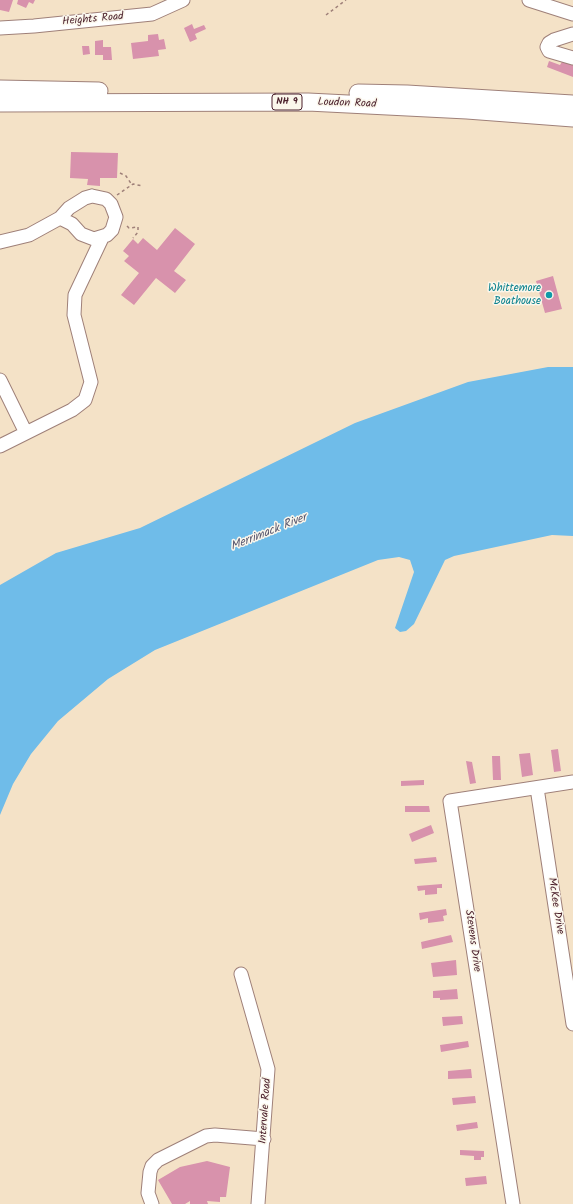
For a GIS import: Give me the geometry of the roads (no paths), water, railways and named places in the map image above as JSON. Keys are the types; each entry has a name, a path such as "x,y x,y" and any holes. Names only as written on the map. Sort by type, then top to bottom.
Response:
{"main road":[{"name":"Loudon Road","path":"0,89 407,94 573,104"},
{"name":"Loudon Road","path":"0,102 308,102 467,110 573,118"}],"street":[{"name":"Heights Road","path":"0,28 152,14 183,0"},
{"path":"529,0 573,14"},
{"path":"573,34 554,40 549,43 547,47 549,51 573,58"},
{"path":"0,242 29,235 60,218 69,208 85,198 99,196 106,199 115,210 116,217 112,230 102,238 75,295 74,315 91,382 85,400 72,410 0,446"},
{"path":"60,218 67,220 87,238 102,238"},
{"path":"0,380 26,433"},
{"name":"Stevens Drive","path":"513,1204 450,801 573,782"},
{"name":"McKee Drive","path":"537,788 573,1024"},
{"name":"Intervale Road","path":"241,974 268,1070 258,1204"},
{"path":"152,1204 148,1193 150,1172 152,1166 158,1160 206,1136 215,1135 264,1139"}],"water":[{"name":"Merrimack River","path":"548,367 573,367 573,536 552,535 454,556 445,560 414,624 406,631 400,632 395,628 414,572 410,560 399,557 378,560 155,650 108,679 58,721 31,754 13,784 0,815 0,585 56,553 140,528 355,423 468,382"}],"place":[{"name":"Whittemore Boathouse","path":"549,295"}]}
